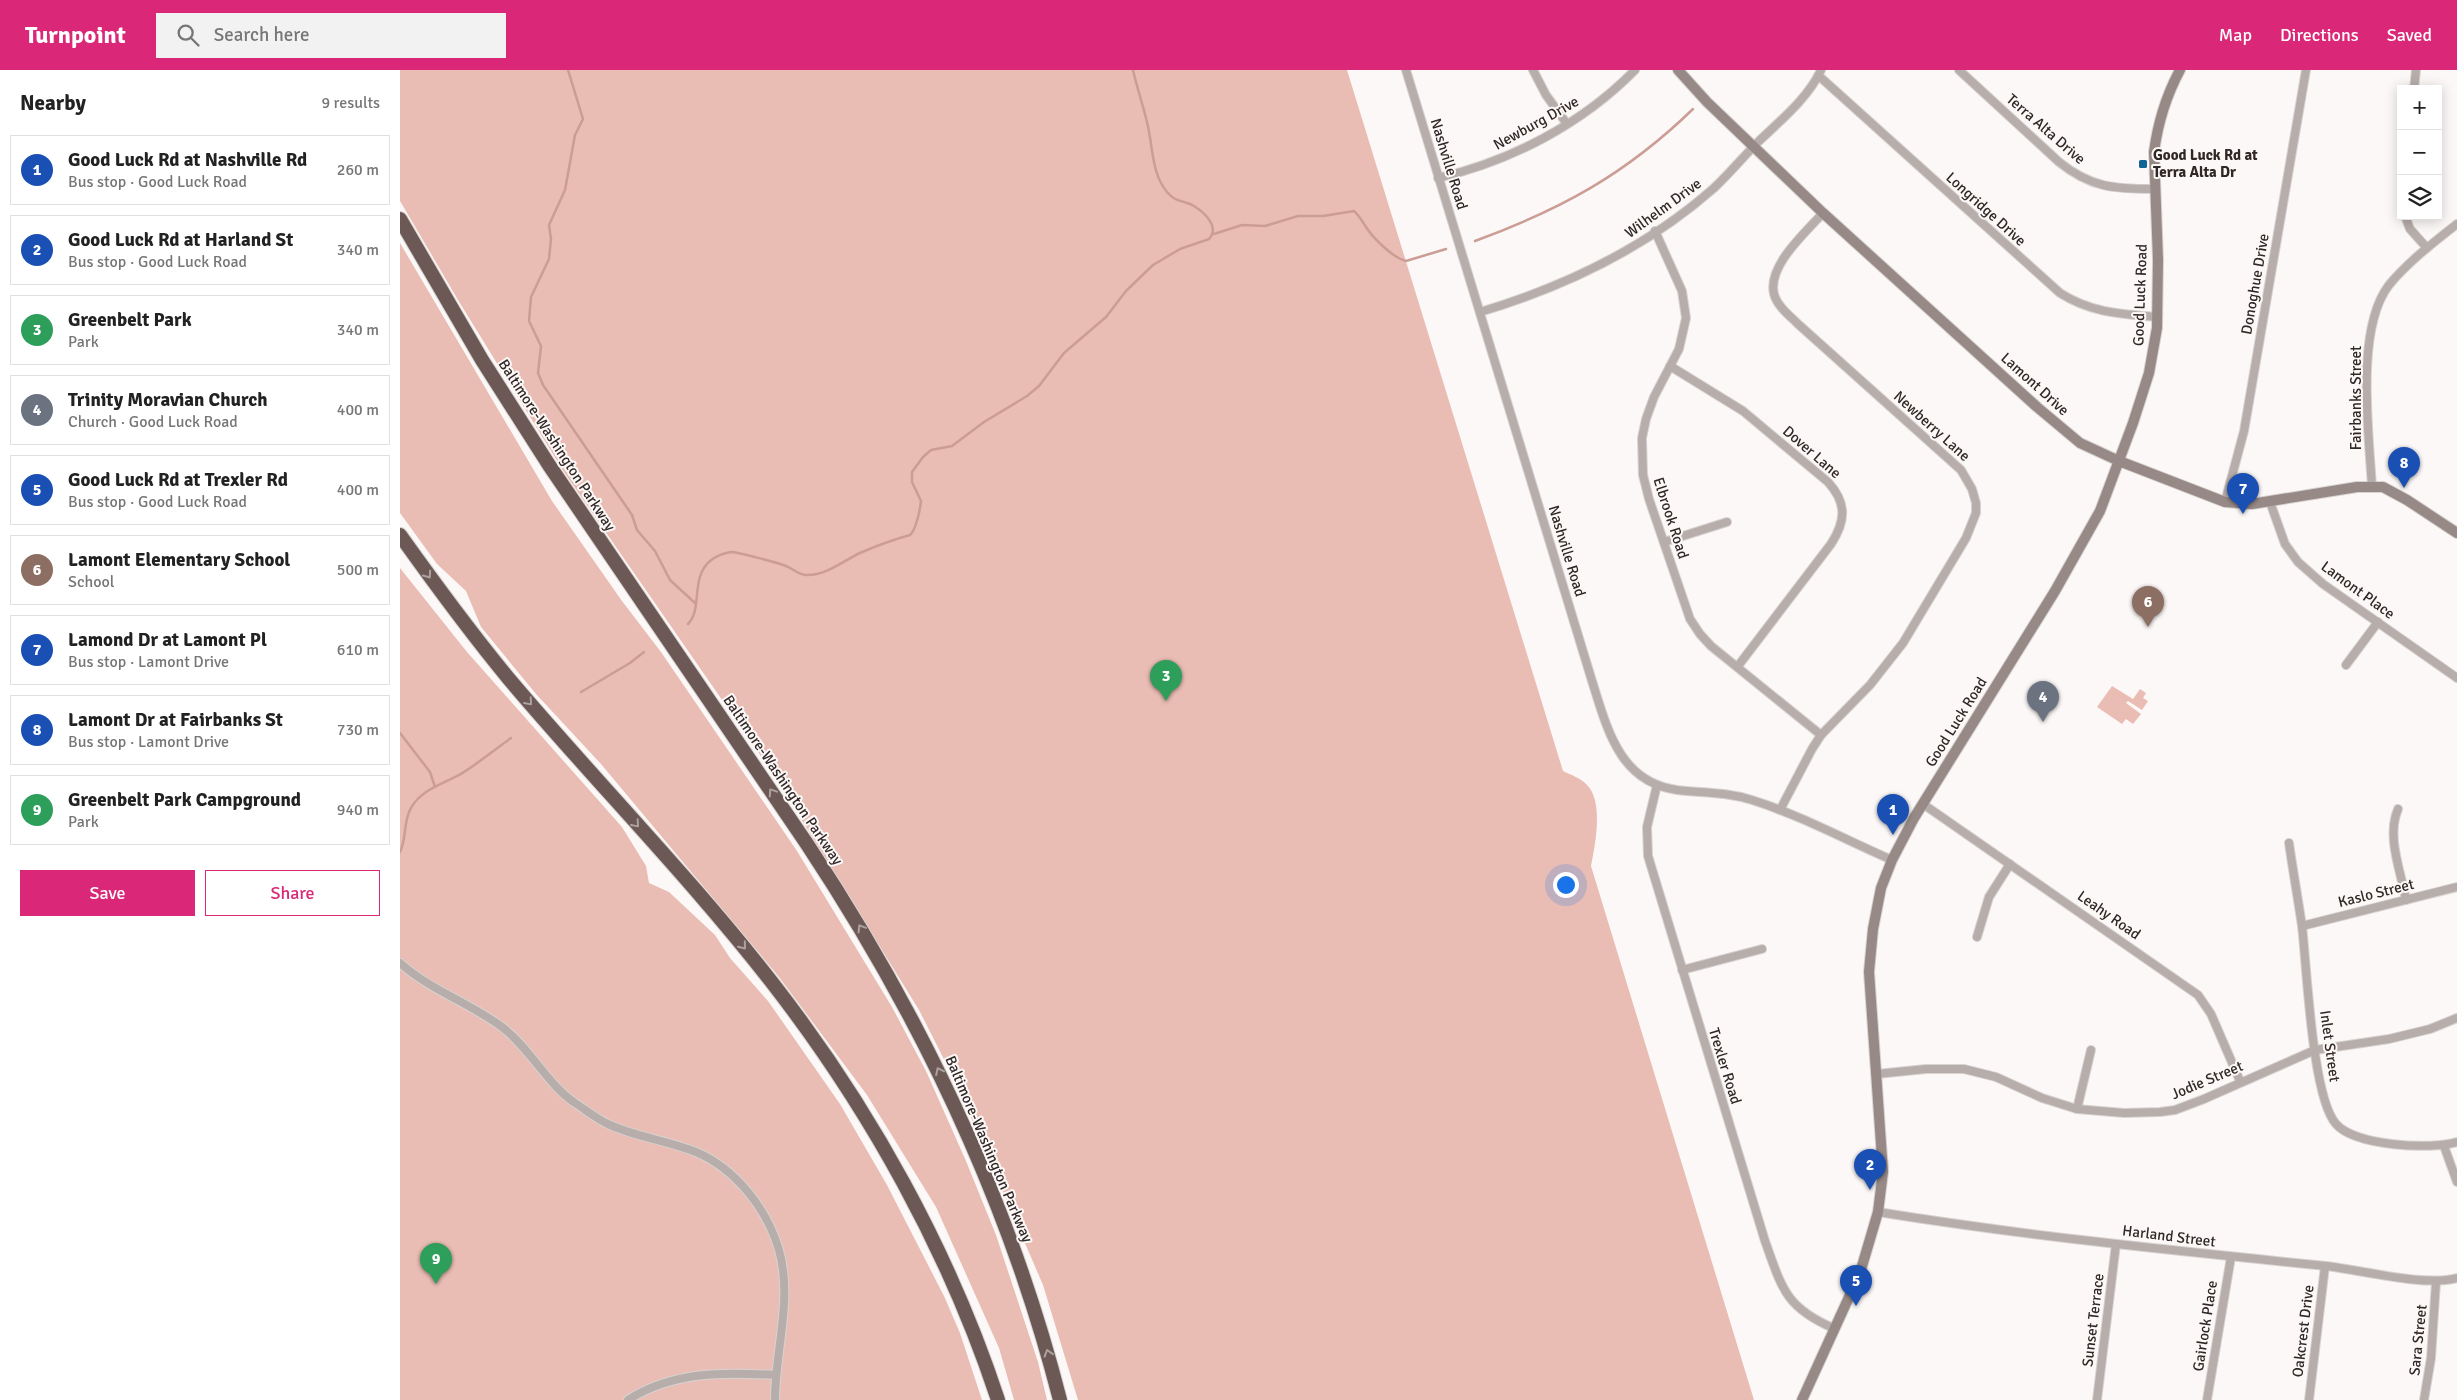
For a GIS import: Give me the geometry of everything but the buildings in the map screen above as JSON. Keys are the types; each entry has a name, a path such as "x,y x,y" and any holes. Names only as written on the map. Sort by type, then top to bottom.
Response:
{"highway":[{"name":"Baltimore-Washington Parkway","path":"400,219 478,352 538,449 808,844 855,917 901,997 961,1116 986,1174 1033,1306 1060,1400"},
{"path":"400,535 460,618 511,680 736,937 812,1036 852,1097 918,1212 969,1323 998,1400"}],"main road":[{"name":"Lamont Drive","path":"1678,70 1707,102 1823,213 2070,435 2087,446 2119,461 2225,502 2252,504 2357,487 2383,487 2396,493 2457,533"},
{"name":"Good Luck Road","path":"1802,1400 1833,1328 1860,1273 1878,1212 1884,1172 1870,1005 1870,950 1881,888 1892,860 1923,804 2075,556 2100,511 2119,461 2149,373 2158,317 2154,152 2159,122 2170,90 2180,70"}],"street":[{"name":"Nashville Road","path":"1406,70 1612,740 1626,761 1657,785 1678,790 1725,793 1780,810 1892,860"},
{"path":"1533,70 1546,95 1567,124"},
{"name":"Newburg Drive","path":"1438,178 1470,171 1501,159 1567,124 1607,96 1635,70"},
{"name":"Terra Alta Drive","path":"1959,70 2059,162 2074,173 2101,186 2154,189"},
{"name":"Donoghue Drive","path":"2225,502 2236,467 2250,394 2306,70"},
{"path":"2414,85 2416,70"},
{"name":"Wilhelm Drive","path":"1480,312 1578,277 1636,246 1713,188 1801,97 1820,73"},
{"name":"Longridge Drive","path":"1820,73 2060,293 2093,310 2158,317"},
{"name":"Newberry Lane","path":"1780,810 1801,767 1821,735 1870,685 1903,643 1966,538 1976,513 1976,503 1966,478 1951,459 1779,305 1774,295 1773,286 1778,266 1823,213"},
{"path":"2407,220 2410,229 2427,248"},
{"name":"Fairbanks Street","path":"2372,487 2368,358 2375,316 2389,286 2427,248 2457,224"},
{"name":"Elbrook Road","path":"1656,231 1673,268 1684,304 1684,330 1679,349 1654,397 1642,438 1643,475 1649,499 1690,619 1700,634 1711,646 1821,735"},
{"name":"Dover Lane","path":"1670,366 1743,411 1828,482 1839,495 1843,506 1843,522 1831,544 1738,666"},
{"name":"Lamont Place","path":"2270,502 2285,544 2298,562 2322,584 2457,678"},
{"path":"1664,542 1727,522"},
{"path":"2346,665 2378,622"},
{"name":"Trexler Road","path":"1657,785 1650,806 1647,827 1648,856 1744,1176 1783,1289 1802,1312 1833,1328"},
{"name":"Leahy Road","path":"1923,804 2198,995 2211,1014 2240,1082"},
{"path":"2398,808 2394,818 2394,845 2406,900"},
{"name":"Inlet Street","path":"2289,844 2302,926 2315,1050 2325,1103 2330,1116 2341,1129 2356,1136 2375,1140 2444,1146 2457,1142"},
{"path":"1976,937 1989,896 2010,864"},
{"name":"Kaslo Street","path":"2302,926 2457,887"},
{"path":"1682,970 1762,949"},
{"path":"400,963 445,994 502,1027 530,1054 548,1078 573,1102 609,1125 696,1152 718,1165 750,1194 772,1232 779,1251 784,1276 784,1307 775,1400"},
{"name":"Jodie Street","path":"1877,1074 1926,1069 1974,1071 1996,1077 2042,1098 2077,1109 2124,1113 2160,1112 2190,1104 2315,1050 2389,1039 2430,1029 2457,1018"},
{"path":"2077,1109 2092,1050"},
{"path":"2444,1146 2457,1182"},
{"name":"Harland Street","path":"1878,1212 2116,1244 2325,1266 2436,1282 2457,1278"},
{"name":"Sunset Terrace","path":"2098,1400 2116,1244"},
{"name":"Gairlock Place","path":"2207,1400 2231,1257"},
{"name":"Oakcrest Drive","path":"2309,1400 2325,1266"},
{"name":"Sara Street","path":"2424,1400 2431,1358 2436,1282"},
{"path":"628,1400 654,1386 699,1374 736,1372 776,1375"}],"shaded area":[{"path":"400,70 1347,70 1563,771 1585,783 1592,792 1597,813 1597,824 1591,866 1754,1400 1078,1400 1043,1285 957,1085 919,1010 774,775 564,472 458,300 400,201"},
{"path":"400,243 552,501 622,601 661,652 797,851 892,1007 926,1071 996,1235 1038,1362 1047,1400 1014,1400 999,1348 936,1207 867,1095 779,977 601,764 536,694 481,627 466,591 437,564 400,513"},
{"path":"400,568 467,652 622,827 646,866 649,883 669,892 715,935 730,958 768,1001 840,1104 887,1185 944,1296 960,1333 982,1400 400,1400"},
{"path":"2112,686 2133,699 2140,689 2146,693 2143,698 2148,701 2142,710 2128,701 2126,703 2141,714 2133,724 2126,719 2122,724 2097,707"}],"waterway":[{"path":"568,70 583,119 575,135 565,190 549,225 551,239 549,259 531,297 529,321 541,346 538,373 543,385 632,515 637,530 655,551 670,580 695,603"},
{"path":"688,624 695,610 700,576 710,561 723,554 731,552 741,554 789,567 801,574 807,575 821,573 860,553 910,535 916,524 921,501 912,482 912,472 923,457 931,450 952,446 984,422 1027,396 1039,386 1064,353 1106,317 1126,291 1153,265 1180,249 1209,239 1213,230 1212,225 1203,212 1170,196 1158,176 1147,122 1133,70"},
{"path":"1475,241 1536,216 1592,187 1643,153 1693,109"},
{"path":"1214,234 1242,225 1265,226 1298,216 1323,216 1354,211 1378,242 1389,252 1401,259 1406,261 1446,249"},
{"path":"581,692 630,663 644,652"},
{"path":"400,733 430,772 435,787"},
{"path":"400,852 409,813 416,801 428,791 464,772 511,738"}],"place":[{"name":"Good Luck Rd at Terra Alta Dr","path":"2143,164"},
{"name":"Lamont Dr at Fairbanks St","path":"2404,488"},
{"name":"Lamond Dr at Lamont Pl","path":"2243,514"},
{"name":"Lamont Elementary School","path":"2148,627"},
{"name":"Greenbelt Park","path":"1166,701"},
{"name":"Trinity Moravian Church","path":"2043,722"},
{"name":"Good Luck Rd at Nashville Rd","path":"1893,835"},
{"name":"Good Luck Rd at Harland St","path":"1870,1190"},
{"name":"Greenbelt Park Campground","path":"436,1284"},
{"name":"Good Luck Rd at Trexler Rd","path":"1856,1306"}]}
